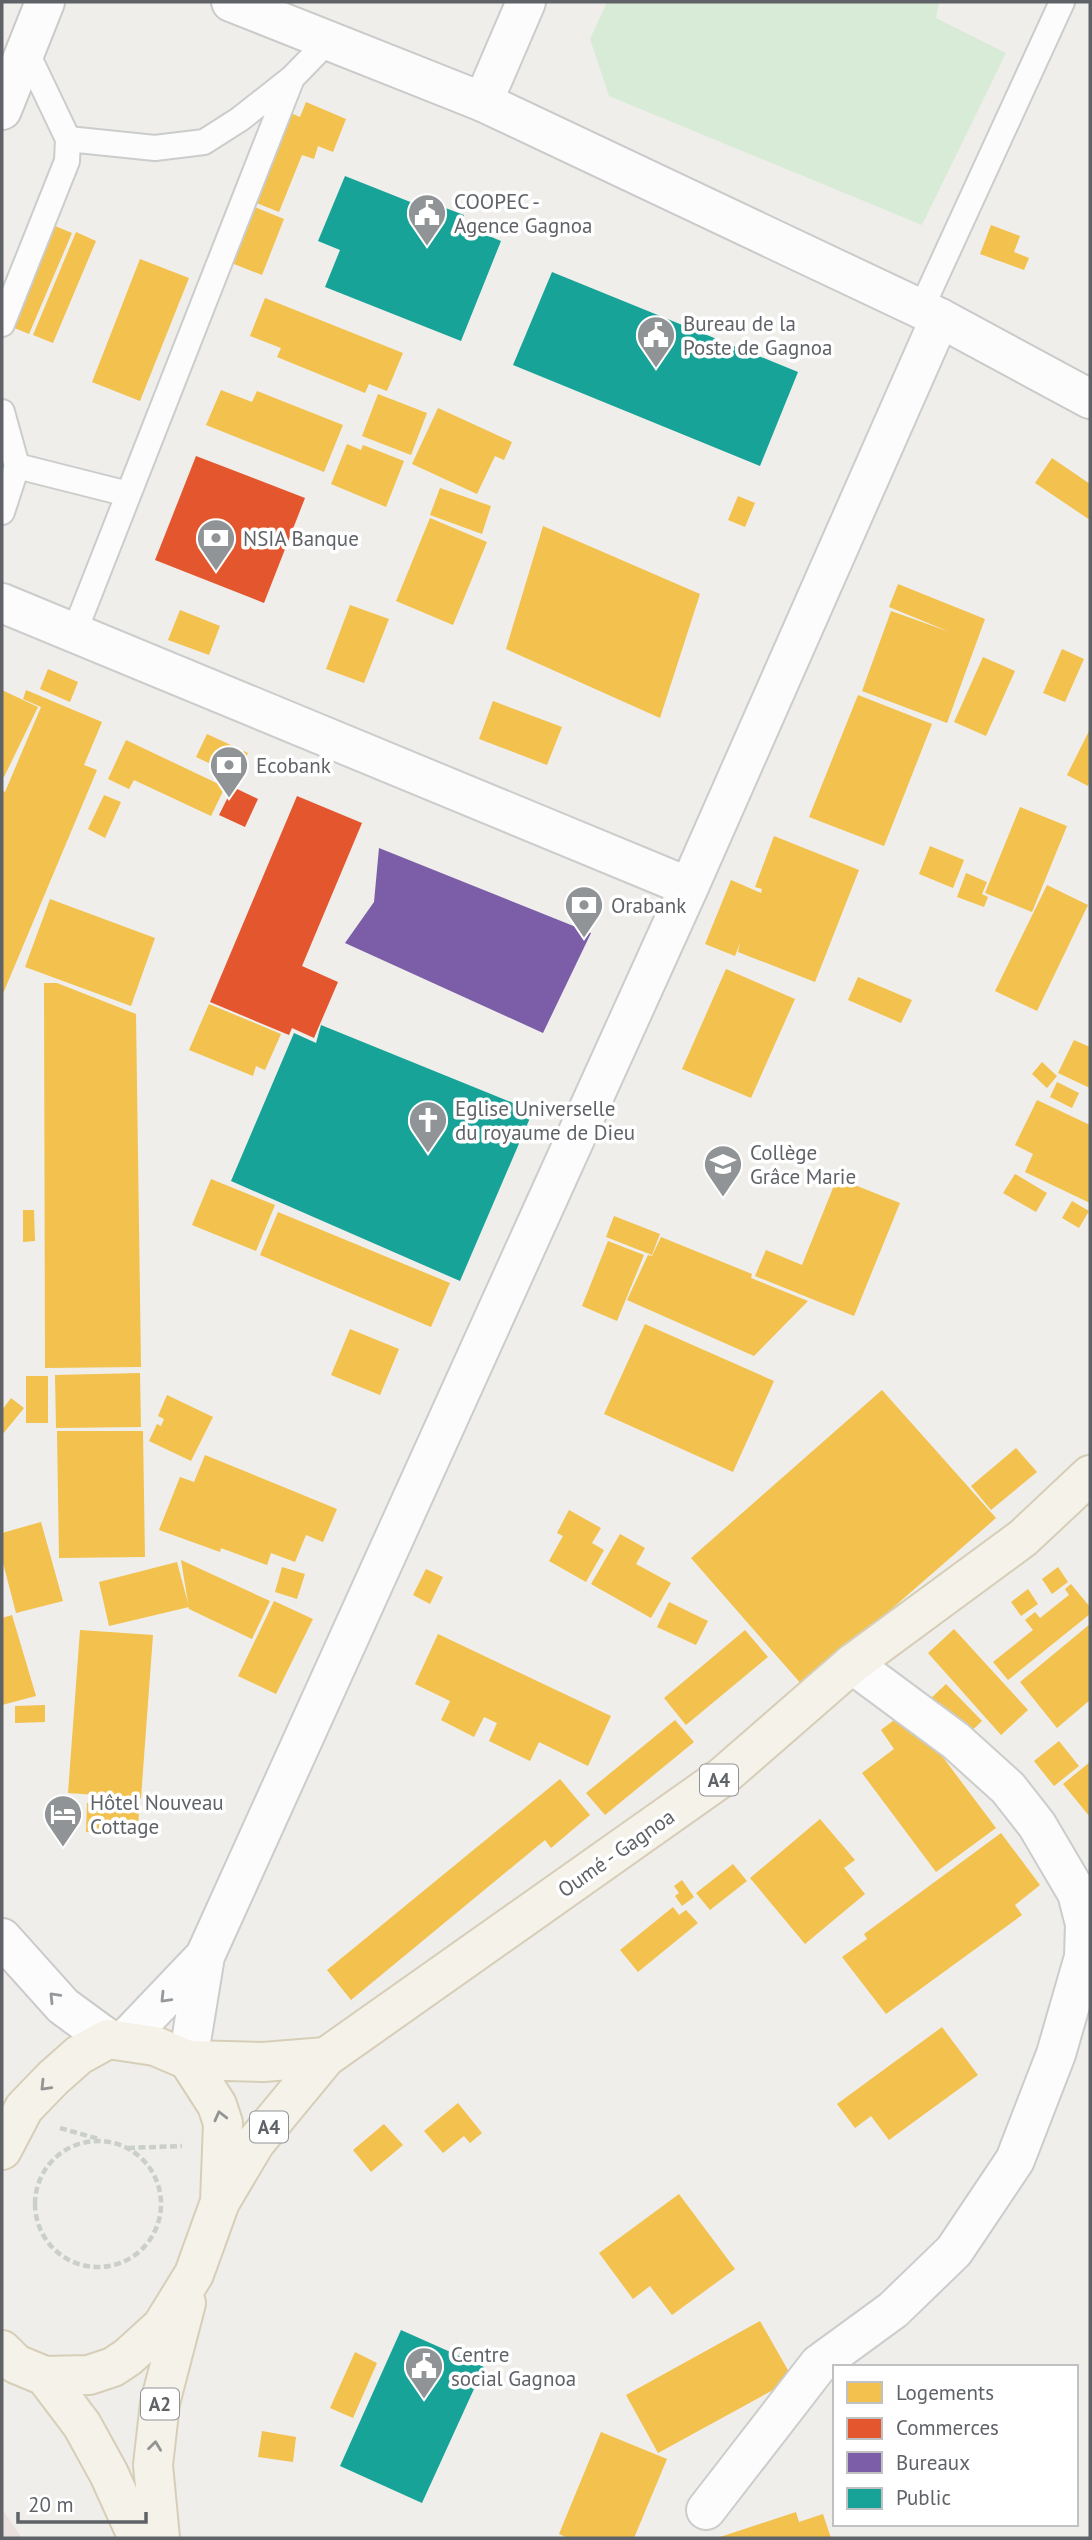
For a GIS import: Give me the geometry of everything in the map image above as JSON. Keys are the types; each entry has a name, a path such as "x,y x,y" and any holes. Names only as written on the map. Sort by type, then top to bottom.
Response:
{"main road":[{"name":"Oumé - Gagnoa","path":"220,2202 255,2143 326,2057 721,1778 852,1664 1023,1538 1090,1475"},
{"path":"2,2150 24,2108 52,2078 79,2055 116,2040 155,2046 188,2060 263,2062 326,2057"},
{"path":"16,2364 89,2375 113,2367 162,2326 194,2274 220,2202 223,2123 217,2105 188,2060"},
{"name":"A2","path":"160,2538 153,2465 160,2403 194,2274"},
{"path":"16,2364 82,2425 109,2474 138,2538"}],"street":[{"path":"2,110 45,2"},
{"path":"231,2 483,102 931,314 1086,392"},
{"path":"483,102 526,2"},
{"path":"188,2060 205,1956 689,887 931,314"},
{"path":"2,603 689,887"},
{"path":"706,2510 819,2364 893,2310 954,2251 1015,2160 1056,2054 1084,1957 1085,1924 1077,1893 1037,1825 1008,1788 956,1741 852,1664"},
{"path":"2,1938 62,2006 116,2040 205,1956"}],"lane":[{"path":"931,314 1062,2"},
{"path":"68,139 155,148 204,142 240,119 292,78 328,41"},
{"path":"2,324 67,160 68,139 26,51"},
{"path":"74,633 292,78"},
{"path":"2,412 17,466 2,512"},
{"path":"17,466 128,494"}],"path":[{"path":"127,2148 146,2163 159,2184 162,2209 155,2233 139,2253 117,2265 92,2268 68,2261 48,2246 36,2224 33,2199 41,2175 56,2156 77,2143 103,2140 127,2148 223,2146"}],"shaded area":[{"path":"2,2509 22,2538 2,2538"}],"green space":[{"path":"607,2 939,2 936,18 1006,53 922,225 609,96 590,39"}],"building: Logements":[{"path":"306,102 346,119 333,152 318,146 314,159 302,155 279,212 249,200 286,111 300,117"},
{"path":"247,204 284,219 262,275 224,260"},
{"path":"991,225 1020,236 1014,252 1029,258 1024,270 980,254"},
{"path":"55,226 72,233 29,334 12,327"},
{"path":"76,232 96,241 53,343 33,335"},
{"path":"140,259 189,278 140,401 92,382"},
{"path":"265,298 403,353 387,391 369,384 365,393 277,357 281,348 250,336"},
{"path":"221,390 252,402 257,391 343,425 324,472 206,425"},
{"path":"378,394 427,413 411,455 362,436"},
{"path":"438,408 512,442 504,460 495,456 477,494 412,464"},
{"path":"347,444 361,450 363,445 404,461 386,507 331,484"},
{"path":"1052,458 1090,484 1090,520 1035,483"},
{"path":"440,488 491,506 482,534 430,515"},
{"path":"738,496 755,503 745,527 728,520"},
{"path":"430,518 487,542 453,625 396,601"},
{"path":"543,526 700,594 660,718 506,649"},
{"path":"898,584 985,619 947,723 862,691 891,611 950,632 889,607"},
{"path":"350,605 389,619 364,683 326,669"},
{"path":"180,610 220,626 209,655 168,640"},
{"path":"1062,649 1084,659 1065,702 1043,693"},
{"path":"983,657 1015,671 986,736 954,722"},
{"path":"48,669 78,682 70,702 40,689"},
{"path":"2,690 38,707 4,777 2,776"},
{"path":"26,690 102,722 84,765 97,770 2,996 2,790 5,792 41,707 23,699"},
{"path":"858,695 932,724 884,846 809,817"},
{"path":"493,701 562,727 547,765 479,739"},
{"path":"1090,729 1090,781 1088,786 1067,775"},
{"path":"207,734 248,753 236,776 196,757"},
{"path":"126,740 225,787 211,816 134,780 129,789 108,779"},
{"path":"104,795 121,802 105,838 88,829"},
{"path":"1020,807 1067,826 1032,912 985,893"},
{"path":"774,836 859,870 815,982 738,952 740,943 735,956 705,944 731,880 761,893 762,889 755,887"},
{"path":"930,846 964,860 953,888 919,874"},
{"path":"966,873 987,882 982,894 988,897 984,907 957,897"},
{"path":"1047,885 1088,905 1037,1011 995,991"},
{"path":"50,899 155,938 131,1006 25,967"},
{"path":"726,969 795,999 751,1098 682,1069"},
{"path":"858,977 912,1000 901,1023 848,1000"},
{"path":"44,983 57,983 136,1014 141,1367 45,1368"},
{"path":"209,1004 281,1034 265,1070 256,1066 253,1076 189,1050"},
{"path":"1074,1040 1090,1047 1090,1088 1058,1073"},
{"path":"1042,1062 1057,1076 1047,1088 1032,1074"},
{"path":"1057,1082 1079,1093 1072,1108 1050,1097"},
{"path":"1037,1100 1090,1125 1090,1203 1025,1172 1033,1154 1015,1145"},
{"path":"1015,1174 1047,1193 1036,1212 1003,1193"},
{"path":"837,1178 900,1203 854,1316 755,1276 766,1250 802,1265"},
{"path":"211,1179 275,1205 256,1251 192,1225"},
{"path":"1072,1201 1089,1211 1079,1228 1062,1218"},
{"path":"23,1210 34,1210 35,1241 23,1242"},
{"path":"278,1212 450,1283 431,1327 260,1255"},
{"path":"614,1216 660,1234 652,1255 606,1237"},
{"path":"661,1237 752,1274 751,1278 808,1301 754,1356 627,1300 648,1255 652,1256"},
{"path":"608,1241 644,1255 617,1321 582,1306"},
{"path":"645,1324 774,1381 733,1472 604,1414"},
{"path":"350,1329 399,1349 380,1395 331,1375"},
{"path":"140,1373 141,1427 56,1428 55,1375"},
{"path":"26,1376 48,1376 48,1423 26,1423"},
{"path":"882,1390 996,1518 803,1686 691,1558"},
{"path":"167,1395 213,1417 191,1461 149,1441 157,1424 161,1426 164,1419 158,1416"},
{"path":"11,1398 24,1408 2,1435 2,1410"},
{"path":"57,1431 143,1431 145,1557 59,1558"},
{"path":"1016,1448 1037,1472 991,1510 971,1486"},
{"path":"205,1455 337,1509 323,1542 306,1535 295,1562 271,1553 267,1565 221,1548 220,1552 159,1530 180,1477 194,1482"},
{"path":"569,1510 601,1528 592,1543 604,1550 586,1582 549,1561 563,1536 557,1533"},
{"path":"41,1522 63,1601 16,1613 2,1559 2,1533"},
{"path":"620,1534 645,1548 636,1564 671,1583 651,1618 591,1584"},
{"path":"181,1560 270,1601 252,1639 189,1609"},
{"path":"177,1562 189,1607 109,1626 99,1582"},
{"path":"282,1567 305,1574 297,1599 275,1592"},
{"path":"1058,1567 1068,1582 1052,1594 1042,1579"},
{"path":"426,1569 443,1577 430,1604 413,1595"},
{"path":"1071,1584 1090,1607 1090,1614 1008,1680 993,1662 1033,1630 1025,1620 1035,1612 1040,1618 1069,1595 1065,1589"},
{"path":"1028,1589 1038,1604 1021,1616 1011,1602"},
{"path":"274,1601 313,1619 276,1694 238,1676"},
{"path":"669,1602 708,1621 696,1645 657,1627"},
{"path":"12,1615 36,1696 2,1705 2,1618"},
{"path":"1090,1624 1090,1700 1057,1728 1020,1682"},
{"path":"954,1629 1028,1710 1001,1735 928,1653"},
{"path":"80,1630 153,1635 141,1798 68,1793"},
{"path":"745,1630 768,1657 686,1725 664,1698"},
{"path":"438,1634 611,1716 588,1766 539,1742 530,1761 489,1741 497,1723 484,1717 474,1737 441,1720 450,1701 415,1684"},
{"path":"946,1684 982,1721 964,1738 928,1701"},
{"path":"45,1705 45,1722 15,1723 15,1706"},
{"path":"898,1717 912,1735 921,1728 996,1828 936,1872 862,1773 894,1749 881,1730"},
{"path":"675,1720 694,1742 605,1815 586,1793"},
{"path":"1059,1741 1079,1766 1054,1786 1034,1761"},
{"path":"1090,1762 1090,1817 1063,1784"},
{"path":"560,1779 590,1815 551,1848 545,1840 351,2000 327,1970"},
{"path":"87,1803 139,1805 138,1834 86,1832"},
{"path":"820,1819 855,1860 844,1868 865,1894 805,1944 750,1878"},
{"path":"1001,1833 1040,1885 1015,1905 1022,1915 886,2014 842,1957 867,1939 864,1934"},
{"path":"733,1864 747,1881 710,1910 696,1893"},
{"path":"682,1880 694,1897 682,1906 675,1896 679,1893 674,1886"},
{"path":"673,1907 679,1915 686,1910 698,1923 638,1972 620,1950"},
{"path":"942,2027 978,2075 889,2140 871,2116 855,2128 837,2104"},
{"path":"458,2103 482,2133 470,2143 464,2136 443,2153 424,2131"},
{"path":"384,2124 403,2145 371,2172 353,2150"},
{"path":"679,2194 735,2269 672,2315 650,2286 633,2299 599,2253"},
{"path":"760,2321 793,2379 658,2453 626,2395"},
{"path":"355,2352 377,2363 353,2418 330,2408"},
{"path":"262,2431 296,2437 293,2462 258,2457"},
{"path":"601,2432 667,2459 634,2538 568,2538 559,2534"},
{"path":"796,2512 799,2522 823,2514 831,2538 717,2538"}],"building: Commerces":[{"path":"196,456 305,498 264,603 155,560"},
{"path":"233,787 258,799 245,827 219,815"},
{"path":"297,796 362,823 302,966 338,982 314,1038 292,1028 289,1035 210,1002"}],"building: Bureaux":[{"path":"379,848 591,933 543,1033 345,943 374,902"}],"building: Public":[{"path":"345,176 433,211 435,204 464,215 460,224 501,241 461,341 325,287 340,250 318,241"},
{"name":"Bureau de la Poste de Gagnoa","path":"552,272 798,372 760,466 513,365"},
{"path":"321,1025 533,1111 460,1281 231,1181 294,1033 316,1043"},
{"path":"401,2330 484,2367 422,2503 340,2466"}],"place":[{"name":"COOPEC - Agence Gagnoa","path":"427,247"},
{"name":"Bureau de la Poste de Gagnoa","path":"656,369"},
{"name":"NSIA Banque","path":"216,572"},
{"name":"Ecobank","path":"229,799"},
{"name":"Orabank","path":"584,939"},
{"name":"Eglise Universelle du royaume de Dieu","path":"428,1154"},
{"name":"Collège Grâce Marie","path":"723,1198"},
{"name":"Hôtel Nouveau Cottage","path":"63,1848"},
{"name":"Centre social Gagnoa","path":"424,2400"}]}
